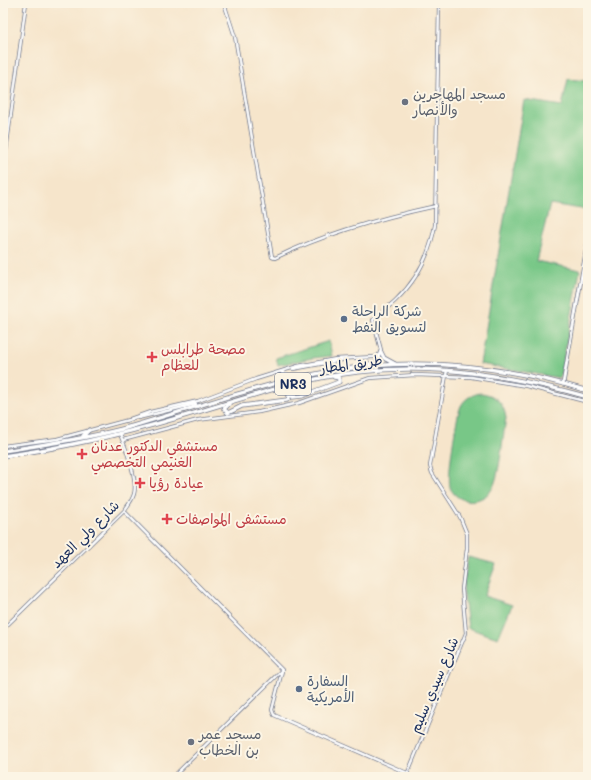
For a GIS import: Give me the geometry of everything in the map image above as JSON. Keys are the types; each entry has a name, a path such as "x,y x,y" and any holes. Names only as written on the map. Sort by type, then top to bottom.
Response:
{"highway":[{"path":"381,352 384,358 396,364"},
{"path":"357,368 360,365 378,363 380,360 378,356"},
{"name":"طريق المطار","path":"3,450 70,440 105,432 286,381 326,372 396,364 429,364 476,367 563,384 588,392"},
{"name":"طريق المطار","path":"3,456 69,446 120,434 305,382 381,370 446,370 502,376 588,397"},
{"path":"286,371 285,376 290,392 292,396 298,397 337,383 340,379 336,377 305,382"},
{"path":"232,402 224,409 226,413 232,413 242,406 287,400 290,397 290,392"},
{"path":"94,429 96,433 105,432"},
{"path":"70,440 86,434 89,430"}],"main road":[{"path":"563,384 588,240"}],"street":[{"path":"3,173 26,3"},
{"path":"224,3 235,37 271,256 275,258 351,227 380,218 436,206"},
{"path":"3,446 57,439 150,412 198,401 230,391 267,376 286,371 356,358 378,356 381,352 373,320 403,294 419,271 432,240 436,206 438,3"},
{"name":"شارع سيدي سليم","path":"406,777 466,633 462,589 467,548 467,534 463,523 432,473 430,466 446,370"},
{"path":"123,440 198,420 232,413 270,410 299,403 370,378 414,375 485,379 526,386 588,402"},
{"name":"شارع ولي العهد","path":"3,629 131,502 134,485 123,440 120,434"},
{"path":"124,510 282,670 282,678 272,710 274,715 407,773"},
{"path":"173,777 282,670"}],"green space":[{"path":"568,79 588,81 588,210 550,204 536,261 580,270 560,378 480,364 524,100 562,106"},
{"path":"329,341 332,356 278,365 276,358"},
{"path":"480,393 490,395 498,400 505,413 506,418 501,454 498,473 489,493 478,499 465,500 454,493 450,487 449,481 452,446 461,406 469,397"},
{"path":"468,557 496,564 484,596 512,605 498,638 468,628 463,587"}],"place":[{"name":"مسجد المهاجرين والأنصار","path":"405,102"},
{"name":"شركة الراحلة لتسويق النفط","path":"344,319"},
{"name":"مصحة طرابلس للعظام","path":"152,357"},
{"name":"مستشفي الدكتور عدنان الغنيمي التخصصي","path":"82,454"},
{"name":"عيادة رؤيا","path":"140,483"},
{"name":"مستشفى المواصفات","path":"167,519"},
{"name":"السفارة الأمريكية","path":"299,689"},
{"name":"مسجد عمر بن الخطاب","path":"191,742"}]}
